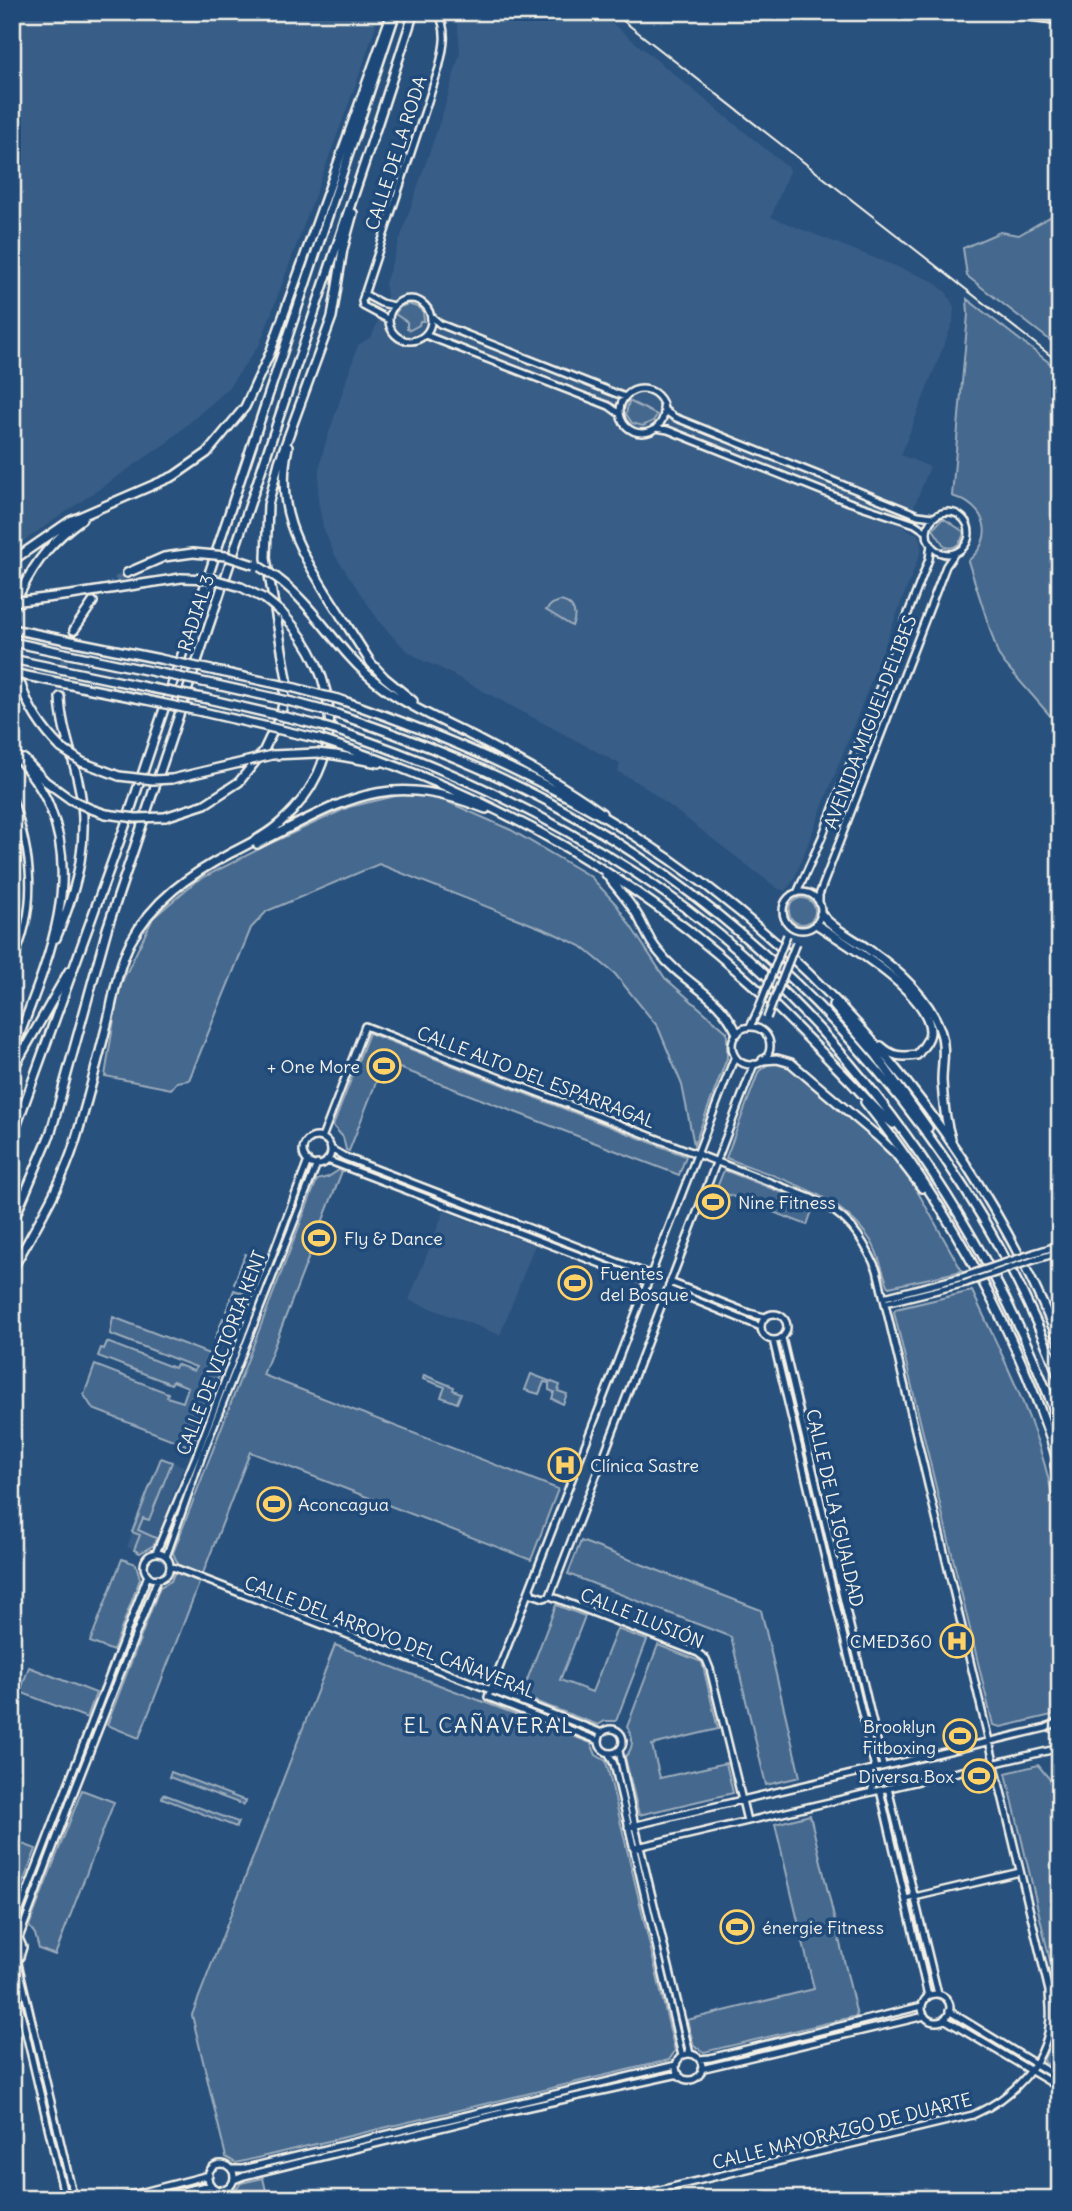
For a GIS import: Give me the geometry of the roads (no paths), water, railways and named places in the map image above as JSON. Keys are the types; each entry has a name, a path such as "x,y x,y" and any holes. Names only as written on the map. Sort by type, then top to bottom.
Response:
{"highway":[{"path":"12,561 70,521 174,476 207,453 245,407 270,353 395,12"},
{"name":"RADIAL 3","path":"12,1138 137,789 395,12"},
{"name":"RADIAL 3","path":"12,1224 51,1132 110,921 414,12"},
{"path":"12,748 45,781 70,799 91,810 136,818 165,817 205,804 239,782 263,752 281,714 287,679 271,589 266,531 272,488 332,317 343,249 371,145"},
{"path":"291,433 284,478 286,509 296,542 312,569 371,663 384,678 409,698 478,739"},
{"path":"21,591 39,558 53,542 103,505"},
{"path":"127,573 164,557 193,553 226,556 257,566 277,578 301,600 346,654 377,683 552,779 709,889 766,936 844,1009 896,1069 954,1146 993,1209 1060,1344"},
{"path":"12,602 181,578 213,579 241,587 265,599 282,613 310,648 324,679 329,730 321,765 300,803 279,824 258,839 188,877 156,905 143,922 125,954 74,1144 52,1197 12,1270"},
{"path":"75,630 93,602"},
{"path":"12,629 338,699 453,741 550,788 634,836"},
{"path":"12,642 212,684 337,714 449,754 534,794 618,843 686,889 728,923 815,1002 867,1058 946,1159"},
{"path":"12,659 208,699 338,731 396,751 491,791 564,829 636,873 721,938 791,1000 859,1075 901,1128 952,1201 985,1256 1038,1367 1060,1426"},
{"path":"12,673 319,739 438,783 538,830 601,868 672,917 719,955 800,1030 890,1122 901,1128"},
{"path":"21,685 39,723 61,748 82,762 119,776 172,779 272,755 317,753 379,763 438,783"},
{"path":"12,1055 76,886 84,832 84,812 65,732 60,697"},
{"path":"12,748 45,796 62,849 64,871 60,913 42,971"},
{"path":"202,868 228,859 338,804 383,791 411,789 435,792 463,800 538,830"},
{"path":"601,868 624,896 659,953 680,974 713,998 729,1015 737,1033"},
{"path":"821,914 837,930 869,949 897,972 931,1013 941,1032 944,1116 954,1146"},
{"path":"816,924 894,978 926,1019 930,1032 926,1044 917,1055 900,1057 890,1054 844,1009"},
{"path":"766,936 832,1004 876,1055 920,1116 983,1220 1026,1302 1060,1380"},
{"path":"12,1072 80,952"},
{"path":"763,1060 777,1059 791,1063 851,1113 895,1154 941,1209"},
{"path":"838,1069 894,1140 941,1209 991,1300 1042,1417 1060,1469"},
{"path":"1042,1304 1060,1333"},
{"path":"1042,1417 1060,1485"}],"main road":[{"name":"CALLE DE LA RODA","path":"389,320 363,306 362,301 439,68 445,31 438,12"},
{"path":"992,12 1060,21"},
{"path":"364,294 394,306"},
{"path":"432,317 425,335 414,341 402,340 391,330 389,320 394,306 404,299 417,299 427,306 432,317 440,324 625,397"},
{"path":"425,335 609,406 620,414 625,425 634,432 644,433 656,428 661,421 663,409 658,396 650,391 638,390 625,397 620,414"},
{"path":"656,428 668,430 849,502 915,524 927,532 931,544 939,552 954,553 966,545 970,532 959,514 946,511 933,517 918,515 731,440 663,409"},
{"path":"927,532 933,517"},
{"name":"AVENIDA MIGUEL DELIBES","path":"797,893 822,836 929,559 931,544"},
{"name":"AVENIDA MIGUEL DELIBES","path":"819,903 821,889 858,792 946,566 954,553"},
{"path":"12,797 27,849 31,885 29,909 12,963"},
{"path":"750,1027 787,935 788,924 783,907 789,897 797,893 812,895 819,903 821,914 816,924 803,931 796,943 767,1018 764,1033"},
{"path":"788,924 803,931"},
{"name":"CALLE ALTO DEL ESPARRAGAL","path":"322,1138 365,1026 811,1198 845,1218 865,1242 877,1270 885,1300"},
{"path":"599,1741 489,1694 735,1056 732,1042 737,1033 750,1027 758,1028 764,1033 769,1047 763,1060 754,1064 743,1063 735,1056"},
{"path":"529,1588 532,1594 544,1598 550,1596 754,1064"},
{"path":"648,1282 327,1160 317,1164 308,1161 303,1154 305,1144 311,1138 322,1138 328,1142 331,1149 345,1157 651,1275"},
{"path":"327,1160 331,1149"},
{"name":"CALLE DE VICTORIA KENT","path":"156,1553 193,1464 308,1161"},
{"name":"CALLE DE VICTORIA KENT","path":"166,1557 201,1458 317,1164"},
{"path":"885,1300 964,1280 1036,1256 1060,1245"},
{"path":"1036,1256 1060,1252"},
{"path":"669,1286 749,1313 765,1317 775,1313 785,1319 787,1329 782,1338 773,1340 765,1336 761,1326 669,1286"},
{"name":"CALLE MAYORAZGO DE DUARTE","path":"622,2199 973,2115 1005,2098 1030,2071 1042,2048 1050,2021 1049,1991 885,1300"},
{"path":"761,1326 765,1317"},
{"name":"CALLE DE LA IGUALDAD","path":"782,1338 883,1766"},
{"name":"CALLE DE LA IGUALDAD","path":"773,1340 872,1769 874,1781 871,1792"},
{"path":"74,2199 14,1960 23,1951 19,1938 148,1575 144,1567 145,1561 156,1553 166,1557 170,1566 166,1575 158,1578 148,1575"},
{"name":"CALLE DEL ARROYO DEL CAÑAVERAL","path":"170,1566 489,1694 602,1732"},
{"path":"19,1938 12,1933 158,1578"},
{"name":"CALLE ILUSIÓN","path":"550,1596 698,1653 706,1659 742,1800"},
{"path":"631,1826 1046,1728 1060,1721"},
{"path":"610,1754 619,1751 624,1744 621,1733 613,1729 602,1732 599,1741 602,1749 610,1754 631,1826 682,2056"},
{"path":"636,1847 1060,1748"},
{"path":"619,1751 631,1826"},
{"path":"888,1788 938,1994 948,2001 950,2011 1060,2079"},
{"path":"209,2175 211,2185 218,2190 224,2190 234,2180 257,2172 676,2065 682,2056 690,2054 699,2059 710,2058 922,2006 928,1996 880,1790"},
{"path":"742,1800 747,1821"},
{"path":"636,1847 690,2054"},
{"path":"906,1899 1020,1872"},
{"path":"12,1974 65,2199"},
{"path":"928,1996 938,1994"},
{"path":"922,2006 925,2016 932,2021 944,2019 1060,2088"},
{"path":"944,2019 950,2011"},
{"path":"676,2065 678,2074 684,2078 693,2078 701,2069 925,2016"},
{"path":"699,2059 701,2069"},
{"path":"116,2199 209,2175 217,2166 236,2170 678,2074"},
{"path":"231,2169 234,2180"},
{"path":"145,2199 211,2185"}],"tunnel":[{"path":"93,602 127,573"},
{"path":"21,591 14,638 21,685"},
{"path":"60,697 63,664 74,630"}],"railway":[{"path":"612,12 1060,363"}],"place":[{"name":"+ One More","path":"384,1066"},
{"name":"Nine Fitness","path":"713,1202"},
{"name":"Fly & Dance","path":"319,1238"},
{"name":"Fuentes del Bosque","path":"575,1283"},
{"name":"Clínica Sastre","path":"565,1465"},
{"name":"Aconcagua","path":"274,1504"},
{"name":"CMED360","path":"957,1641"},
{"name":"Brooklyn Fitboxing","path":"960,1736"},
{"name":"Diversa Box","path":"979,1776"},
{"name":"énergie Fitness","path":"737,1927"}],"district":[{"name":"EL CAÑAVERAL","path":"489,1725"}]}
